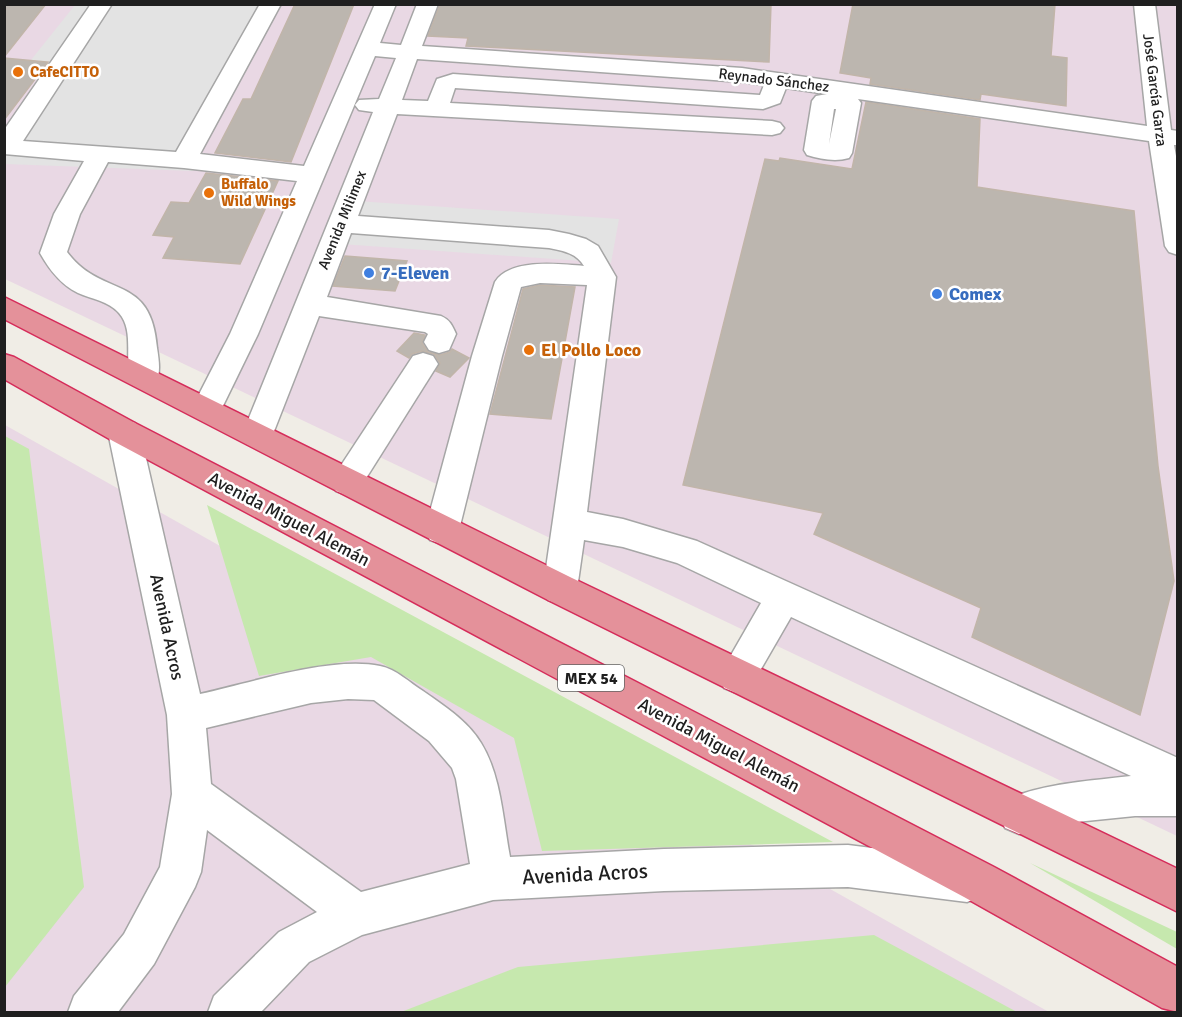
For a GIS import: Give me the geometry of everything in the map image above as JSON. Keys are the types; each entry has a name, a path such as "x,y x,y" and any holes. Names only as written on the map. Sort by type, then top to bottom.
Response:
{"highway":[{"path":"4,307 207,408 442,530 1178,891"},
{"name":"Avenida Miguel Alemán","path":"4,365 124,432 979,882 1178,992"}],"street":[{"path":"102,4 10,143 12,148 184,160 313,175"},
{"path":"184,160 271,4"},
{"path":"207,408 244,334 386,4"},
{"name":"Avenida Milimex","path":"258,435 428,4"},
{"name":"José García Garza","path":"1144,4 1169,137 1178,246"},
{"name":"Reynado Sánchez","path":"367,49 777,79 839,95 1169,137"},
{"path":"437,108 445,84 453,81 763,102 772,98 777,79"},
{"path":"344,104 772,128"},
{"path":"100,155 58,233 53,253 63,268 83,283 123,299 136,314 142,336 144,377"},
{"path":"340,224 549,239 578,245 594,257 602,277 561,589"},
{"path":"442,530 487,356 509,282 515,277 534,274 602,277"},
{"path":"309,304 431,323 439,327 442,334 346,482"},
{"name":"Avenida Acros","path":"90,1012 139,949 180,872 192,794 186,714 124,432"},
{"path":"569,523 623,533 685,551 785,596 1176,787"},
{"path":"737,676 785,596"},
{"path":"186,714 311,686 348,682 380,683 443,728 467,756 476,779 493,879"},
{"path":"1019,814 1076,802 1176,787"},
{"path":"192,794 356,915"},
{"name":"Avenida Acros","path":"230,1012 294,947 356,915 493,879 664,870 848,866 979,882"}],"shaded area":[{"path":"4,5 1177,5 1177,836 5,279"},
{"path":"75,5 275,5 193,171 5,164 5,128 49,62 31,60"},
{"path":"357,201 619,219 611,263 341,244"},
{"path":"5,425 1049,1012 5,1012"}],"green space":[{"path":"5,436 29,449 84,887 5,987"},
{"path":"207,505 833,842 542,851 514,738 371,657 259,676"},
{"path":"1030,863 1177,932 1177,949"},
{"path":"874,935 1017,1012 401,1012 518,967"}],"building":[{"path":"4,4 46,4 4,57"},
{"path":"295,4 354,4 291,162 215,153 243,99 251,99"},
{"path":"440,4 771,4 769,62 466,46 468,38 428,36"},
{"path":"853,4 1055,4 1051,56 1067,58 1066,106 981,94 980,100 870,84 871,78 840,73"},
{"path":"4,58 48,62 4,120"},
{"path":"866,102 980,119 977,187 1134,211 1158,466 1174,581 1140,715 972,637 981,608 814,534 823,513 683,485 765,159 779,161 780,158 852,169"},
{"path":"206,173 278,181 240,264 163,258 174,237 153,235 171,202 189,203"},
{"name":"7-Eleven","path":"345,256 407,261 395,291 333,286"},
{"name":"El Pollo Loco","path":"540,285 575,287 551,419 490,414 523,289"},
{"path":"414,333 425,335 422,343 428,352 440,355 452,349 469,358 450,377 436,371 440,363 434,354 422,351 412,354 409,358 397,351"}],"place":[{"name":"CafeCITTO","path":"18,72"},
{"name":"Buffalo Wild Wings","path":"209,193"},
{"name":"7-Eleven","path":"369,273"},
{"name":"Comex","path":"937,294"},
{"name":"El Pollo Loco","path":"529,350"}]}
